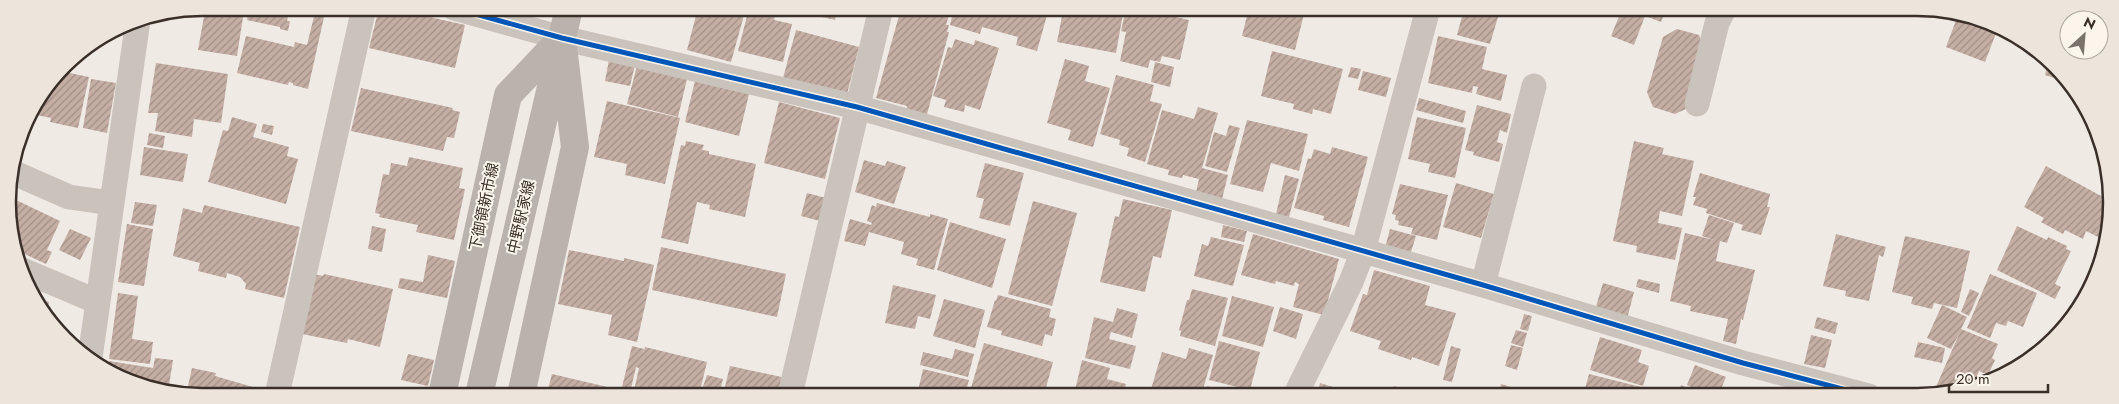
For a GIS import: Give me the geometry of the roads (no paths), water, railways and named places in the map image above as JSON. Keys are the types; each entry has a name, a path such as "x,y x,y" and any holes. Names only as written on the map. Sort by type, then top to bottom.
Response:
{"main road":[{"path":"523,388 575,147 562,38 567,16"},
{"name":"下御領新市線","path":"444,388 508,95 562,38"},
{"name":"中野駅家線","path":"481,388 562,38"}],"street":[{"path":"279,388 362,16"},
{"path":"483,16 562,38 857,107 1483,284 1743,364 1838,388"},
{"path":"792,388 879,16"},
{"path":"1299,388 1351,282 1363,251 1426,16"},
{"path":"1697,104 1716,23 1720,16"},
{"path":"91,350 137,28"},
{"path":"1483,284 1534,86"},
{"path":"19,175 69,197 111,203"},
{"path":"30,273 98,302"}]}
